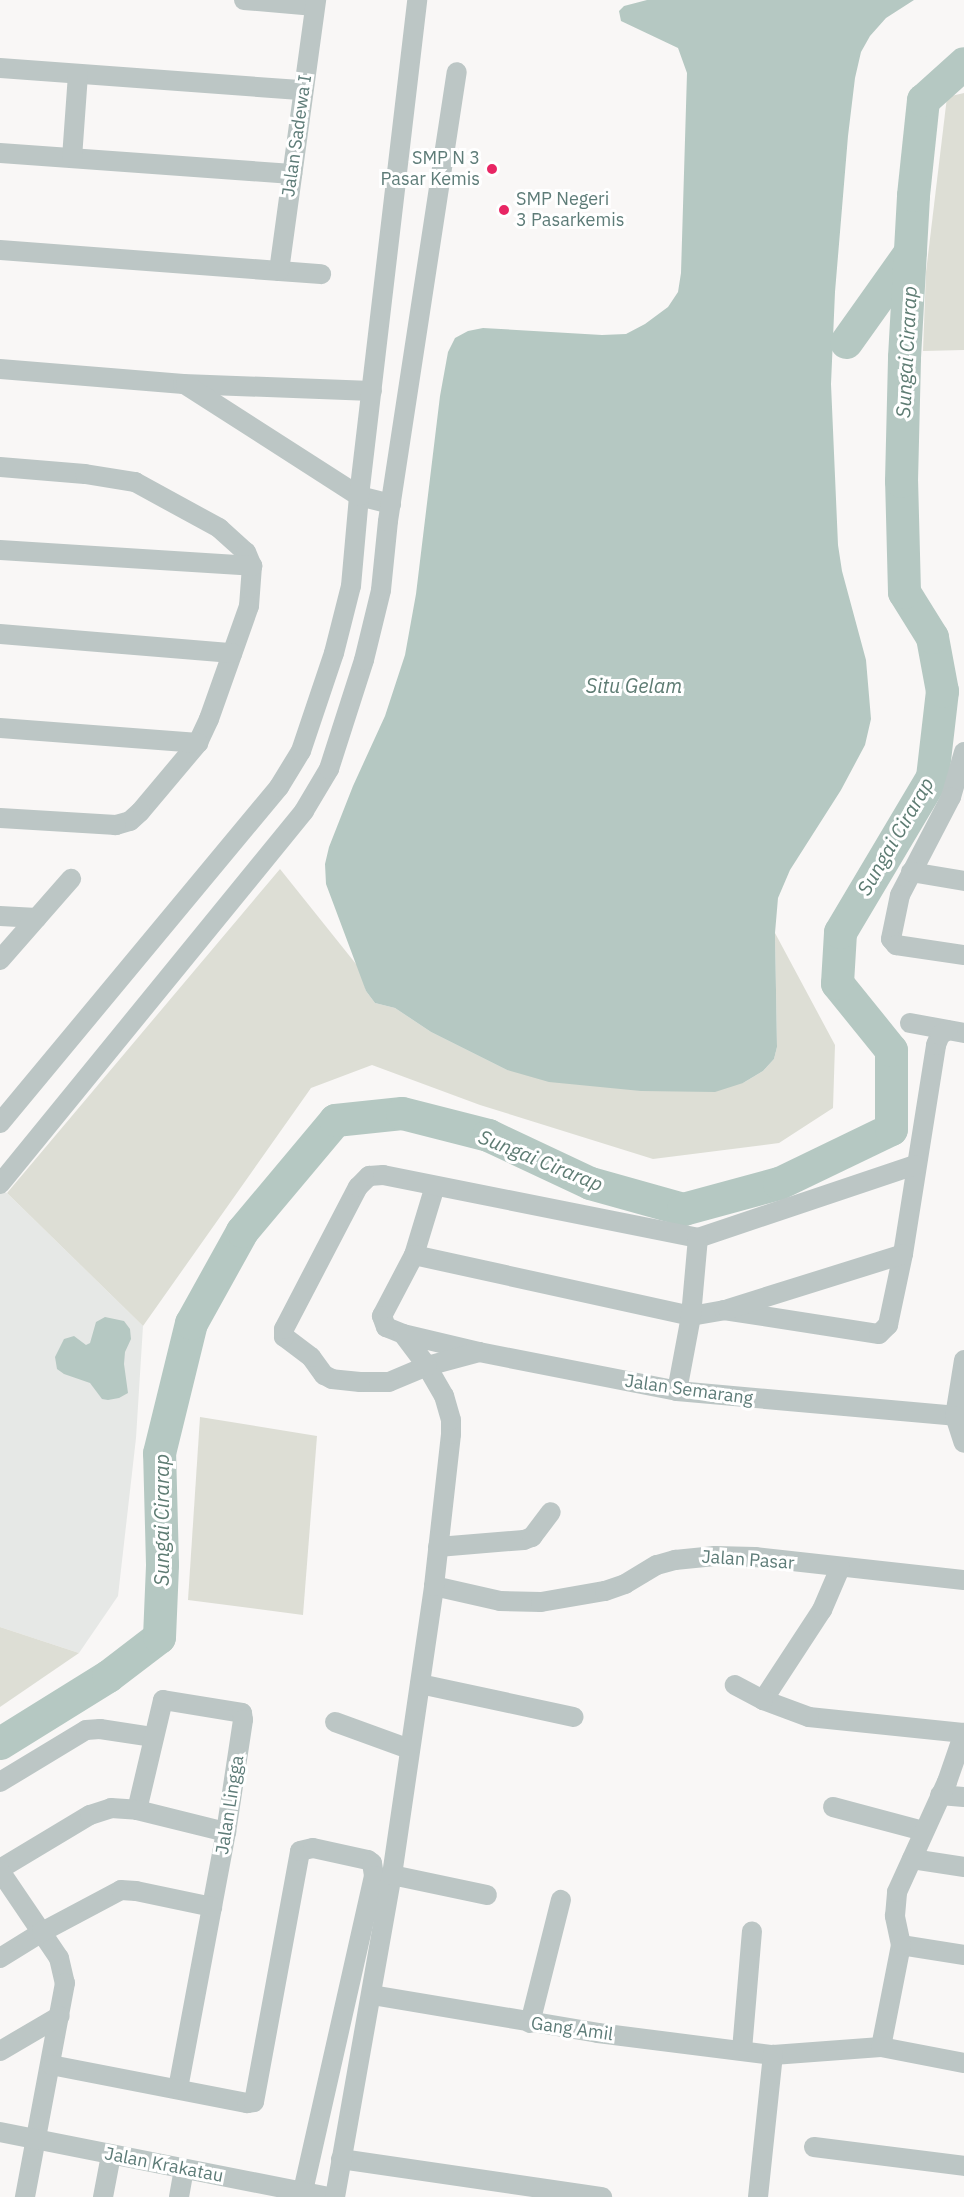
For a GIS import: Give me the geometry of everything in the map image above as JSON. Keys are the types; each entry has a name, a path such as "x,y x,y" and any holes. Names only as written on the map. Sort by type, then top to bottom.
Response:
{"street":[{"path":"244,0 315,3"},
{"path":"0,1184 319,790 329,770 373,625 381,590 375,500 372,391 417,0"},
{"name":"Jalan Sadewa I","path":"279,271 315,3"},
{"path":"0,69 303,90"},
{"path":"0,1123 291,771 301,751 344,621 355,557 375,500 457,72"},
{"path":"72,158 78,74"},
{"path":"0,153 292,174"},
{"path":"0,250 321,274"},
{"path":"0,369 183,384 372,391"},
{"path":"183,384 375,500"},
{"path":"0,467 85,474 135,482 219,528 246,552 252,566 249,606 221,690 198,743 158,793 130,821 122,825 0,818"},
{"path":"0,550 252,566"},
{"path":"0,634 232,653"},
{"path":"0,728 198,743"},
{"path":"964,752 957,798 900,895 892,942 899,946 964,955"},
{"path":"911,873 964,880"},
{"path":"0,960 71,879"},
{"path":"0,916 37,918"},
{"path":"910,1023 956,1031"},
{"path":"724,1311 879,1334 888,1325 903,1254 915,1166 936,1045 940,1035 956,1031"},
{"path":"479,1352 403,1334 386,1327 382,1316 414,1255 435,1186 698,1238 915,1166"},
{"name":"Jalan Semarang","path":"435,1186 379,1175 365,1179 283,1333 286,1340 311,1357 324,1375 332,1379 389,1382 427,1366 479,1352 677,1391 955,1416"},
{"path":"677,1391 691,1316 698,1238"},
{"path":"414,1255 691,1316 724,1311 903,1254"},
{"path":"335,2197 392,1875 408,1749 434,1586 451,1420 444,1396 427,1366 403,1334"},
{"path":"964,1360 955,1416 964,1443"},
{"path":"438,1547 524,1540 532,1537 551,1512"},
{"name":"Jalan Pasar","path":"434,1586 500,1601 520,1603 566,1599 605,1591 625,1584 657,1565 696,1556 755,1557 964,1580"},
{"path":"763,1700 822,1610 840,1568"},
{"path":"420,1684 574,1718"},
{"path":"735,1685 763,1700 809,1717 964,1733 940,1795 899,1884 895,1902 901,1945 880,2047"},
{"name":"Jalan Lingga","path":"137,1810 161,1704 165,1699 242,1713 243,1720 226,1832 178,2088"},
{"path":"335,1722 408,1749"},
{"path":"0,1782 86,1730 100,1729 153,1737"},
{"path":"940,1795 964,1797"},
{"path":"832,1807 923,1831"},
{"path":"25,2197 60,2016 65,1983 64,1969 0,1870 99,1810 111,1808 137,1810 226,1832"},
{"path":"51,2065 247,2103 254,2102 300,1851 314,1848 368,1860 374,1867 374,1876 303,2192"},
{"path":"912,1859 964,1867"},
{"path":"392,1875 487,1895"},
{"path":"0,1958 42,1932 121,1890 212,1907"},
{"path":"530,2023 561,1900"},
{"path":"742,2050 752,1931"},
{"path":"901,1945 964,1955"},
{"name":"Gang Amil","path":"372,1995 530,2023 773,2055 880,2047 964,2063"},
{"path":"0,2051 60,2016"},
{"path":"758,2197 773,2055"},
{"name":"Jalan Krakatau","path":"0,2132 184,2169 257,2191 303,2192 328,2197"},
{"path":"814,2147 964,2166"},
{"path":"103,2197 111,2155"},
{"path":"341,2159 602,2197"},
{"path":"179,2197 184,2169"}],"shaded area":[{"path":"964,93 964,350 923,351 926,272 947,97"},
{"path":"280,869 360,969 366,991 375,1003 395,1008 431,1032 507,1070 743,1083 763,1071 774,1059 777,1047 775,933 835,1045 833,1108 779,1143 653,1159 480,1105 372,1065 311,1088 143,1326 7,1193"},
{"path":"0,1190 7,1193 143,1326 136,1438 118,1596 79,1653 0,1627"},
{"path":"200,1417 317,1436 303,1615 188,1600"},
{"path":"0,1627 79,1653 0,1707"}],"water":[{"name":"Situ Gelam","path":"647,0 914,0 886,18 870,36 861,52 855,78 848,136 835,292 831,384 838,545 842,571 866,660 871,719 865,745 841,790 790,870 778,898 775,933 777,1047 774,1059 763,1071 743,1083 715,1092 641,1091 549,1082 507,1070 431,1032 395,1008 375,1003 366,991 326,884 325,864 329,847 353,786 385,716 405,655 416,594 440,396 448,352 455,338 468,331 483,328 602,335 626,334 645,324 668,307 678,292 681,273 687,73 678,48 621,21 619,11 624,6"},
{"path":"105,1317 124,1321 130,1329 131,1339 125,1352 124,1364 128,1393 108,1400 102,1399 90,1383 64,1374 57,1369 55,1357 64,1339 74,1336 86,1345 90,1343 96,1322"}],"waterway":[{"name":"Sungai Cirarap","path":"0,1743 108,1676 159,1637 162,1564 159,1453 191,1323 242,1231 335,1120 402,1113 488,1135 590,1183 683,1209 779,1183 891,1129 891,1050 837,983 840,932 932,777 942,691 932,637 904,592 901,481 904,357 913,195 923,100 964,63"},
{"path":"846,342 910,252"}],"place":[{"name":"SMP N 3 Pasar Kemis","path":"492,169"},
{"name":"SMP Negeri 3 Pasarkemis","path":"504,210"}]}
